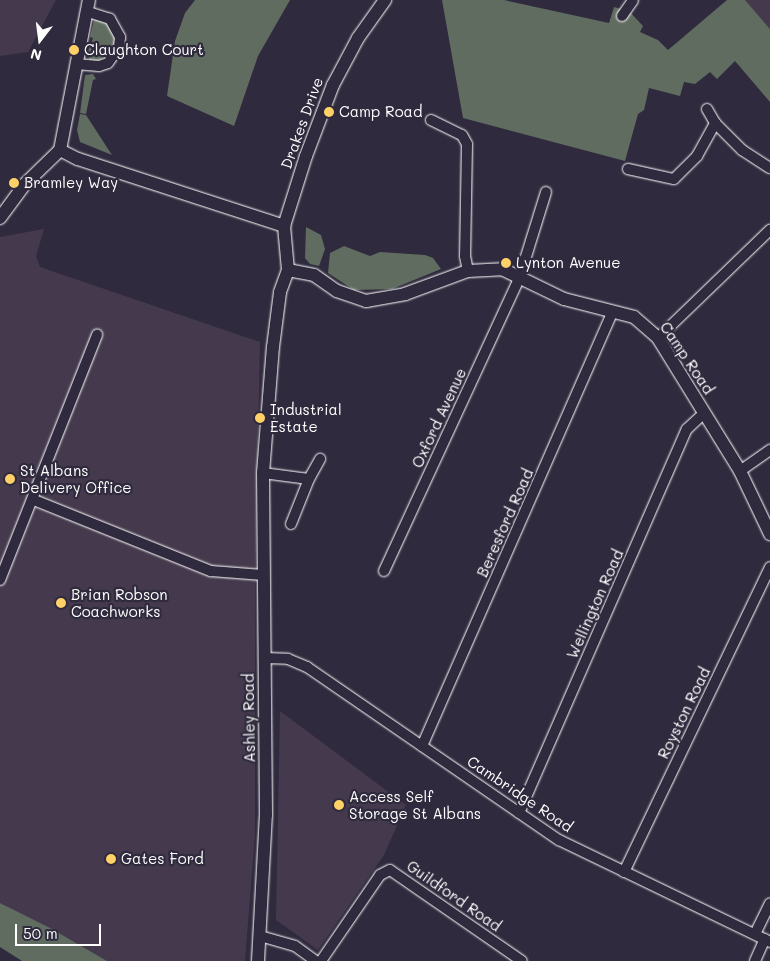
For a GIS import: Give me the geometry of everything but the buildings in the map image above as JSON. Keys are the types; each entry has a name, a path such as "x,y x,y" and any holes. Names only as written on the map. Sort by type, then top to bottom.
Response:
{"street":[{"name":"Drakes Drive","path":"288,270 284,226 306,156 332,85 358,38 385,0"},
{"path":"622,16 633,0"},
{"path":"0,218 24,184 60,150 76,64 88,6 110,19 120,36 119,47 108,63 99,66 76,64"},
{"path":"707,109 715,123 742,150 770,168"},
{"path":"431,120 462,135 467,144 465,256 468,271"},
{"path":"628,168 674,179 697,156 715,123"},
{"path":"60,150 78,159 284,226"},
{"path":"520,276 546,192"},
{"path":"658,338 770,230"},
{"name":"Camp Road","path":"288,270 314,275 336,291 366,301 405,294 468,271 502,269 520,276 564,299 634,317 658,338 740,471 770,534"},
{"name":"Ashley Road","path":"258,961 266,815 263,473 272,356 280,292 288,270"},
{"name":"Oxford Avenue","path":"384,571 520,276"},
{"name":"Beresford Road","path":"422,746 613,311"},
{"path":"0,580 34,500 97,335"},
{"name":"Wellington Road","path":"519,813 687,430 704,413"},
{"path":"740,471 770,450"},
{"path":"291,524 309,479 320,460"},
{"path":"263,473 309,479"},
{"path":"34,500 211,571 225,575 263,574"},
{"name":"Royston Road","path":"624,872 770,567"},
{"name":"Cambridge Road","path":"264,658 298,662 558,840 768,940"},
{"name":"Guildford Road","path":"321,961 380,875 390,870 522,961"},
{"path":"755,934 770,903"},
{"path":"260,936 295,946 316,961"},
{"path":"755,961 768,940"}],"shaded area":[{"path":"0,0 56,0 28,52 0,56"},
{"path":"745,0 770,0 770,29 751,7"},
{"path":"44,229 36,256 40,267 260,342 255,590 255,835 245,961 107,961 0,903 0,237"},
{"path":"280,711 406,805 384,855 318,950 276,920"}],"green space":[{"path":"195,0 290,0 258,56 234,126 167,96 175,41 185,13"},
{"path":"442,0 504,0 609,23 614,7 629,11 643,26 640,32 658,40 668,50 727,0 745,0 770,29 770,102 735,61 717,79 710,72 695,84 684,82 680,96 649,88 644,110 638,114 625,161 463,118"},
{"path":"100,19 108,23 116,36 112,52 97,62 89,60 88,51 93,38 90,37 94,20"},
{"path":"93,74 96,79 93,80 86,114 80,113 85,75"},
{"path":"80,114 86,115 112,155 80,142 77,130"},
{"path":"306,227 321,235 325,249 319,266 310,264 305,258"},
{"path":"344,246 370,256 380,252 425,255 433,258 441,269 392,289 354,290 328,273 330,253"},
{"path":"0,903 50,928 107,961 22,961 0,947"}],"place":[{"name":"Claughton Court","path":"74,50"},
{"name":"Camp Road","path":"329,112"},
{"name":"Bramley Way","path":"14,183"},
{"name":"Lynton Avenue","path":"506,263"},
{"name":"Industrial Estate","path":"260,418"},
{"name":"St Albans Delivery Office","path":"10,479"},
{"name":"Brian Robson Coachworks","path":"61,603"},
{"name":"Access Self Storage St Albans","path":"339,805"},
{"name":"Gates Ford","path":"111,859"}]}
